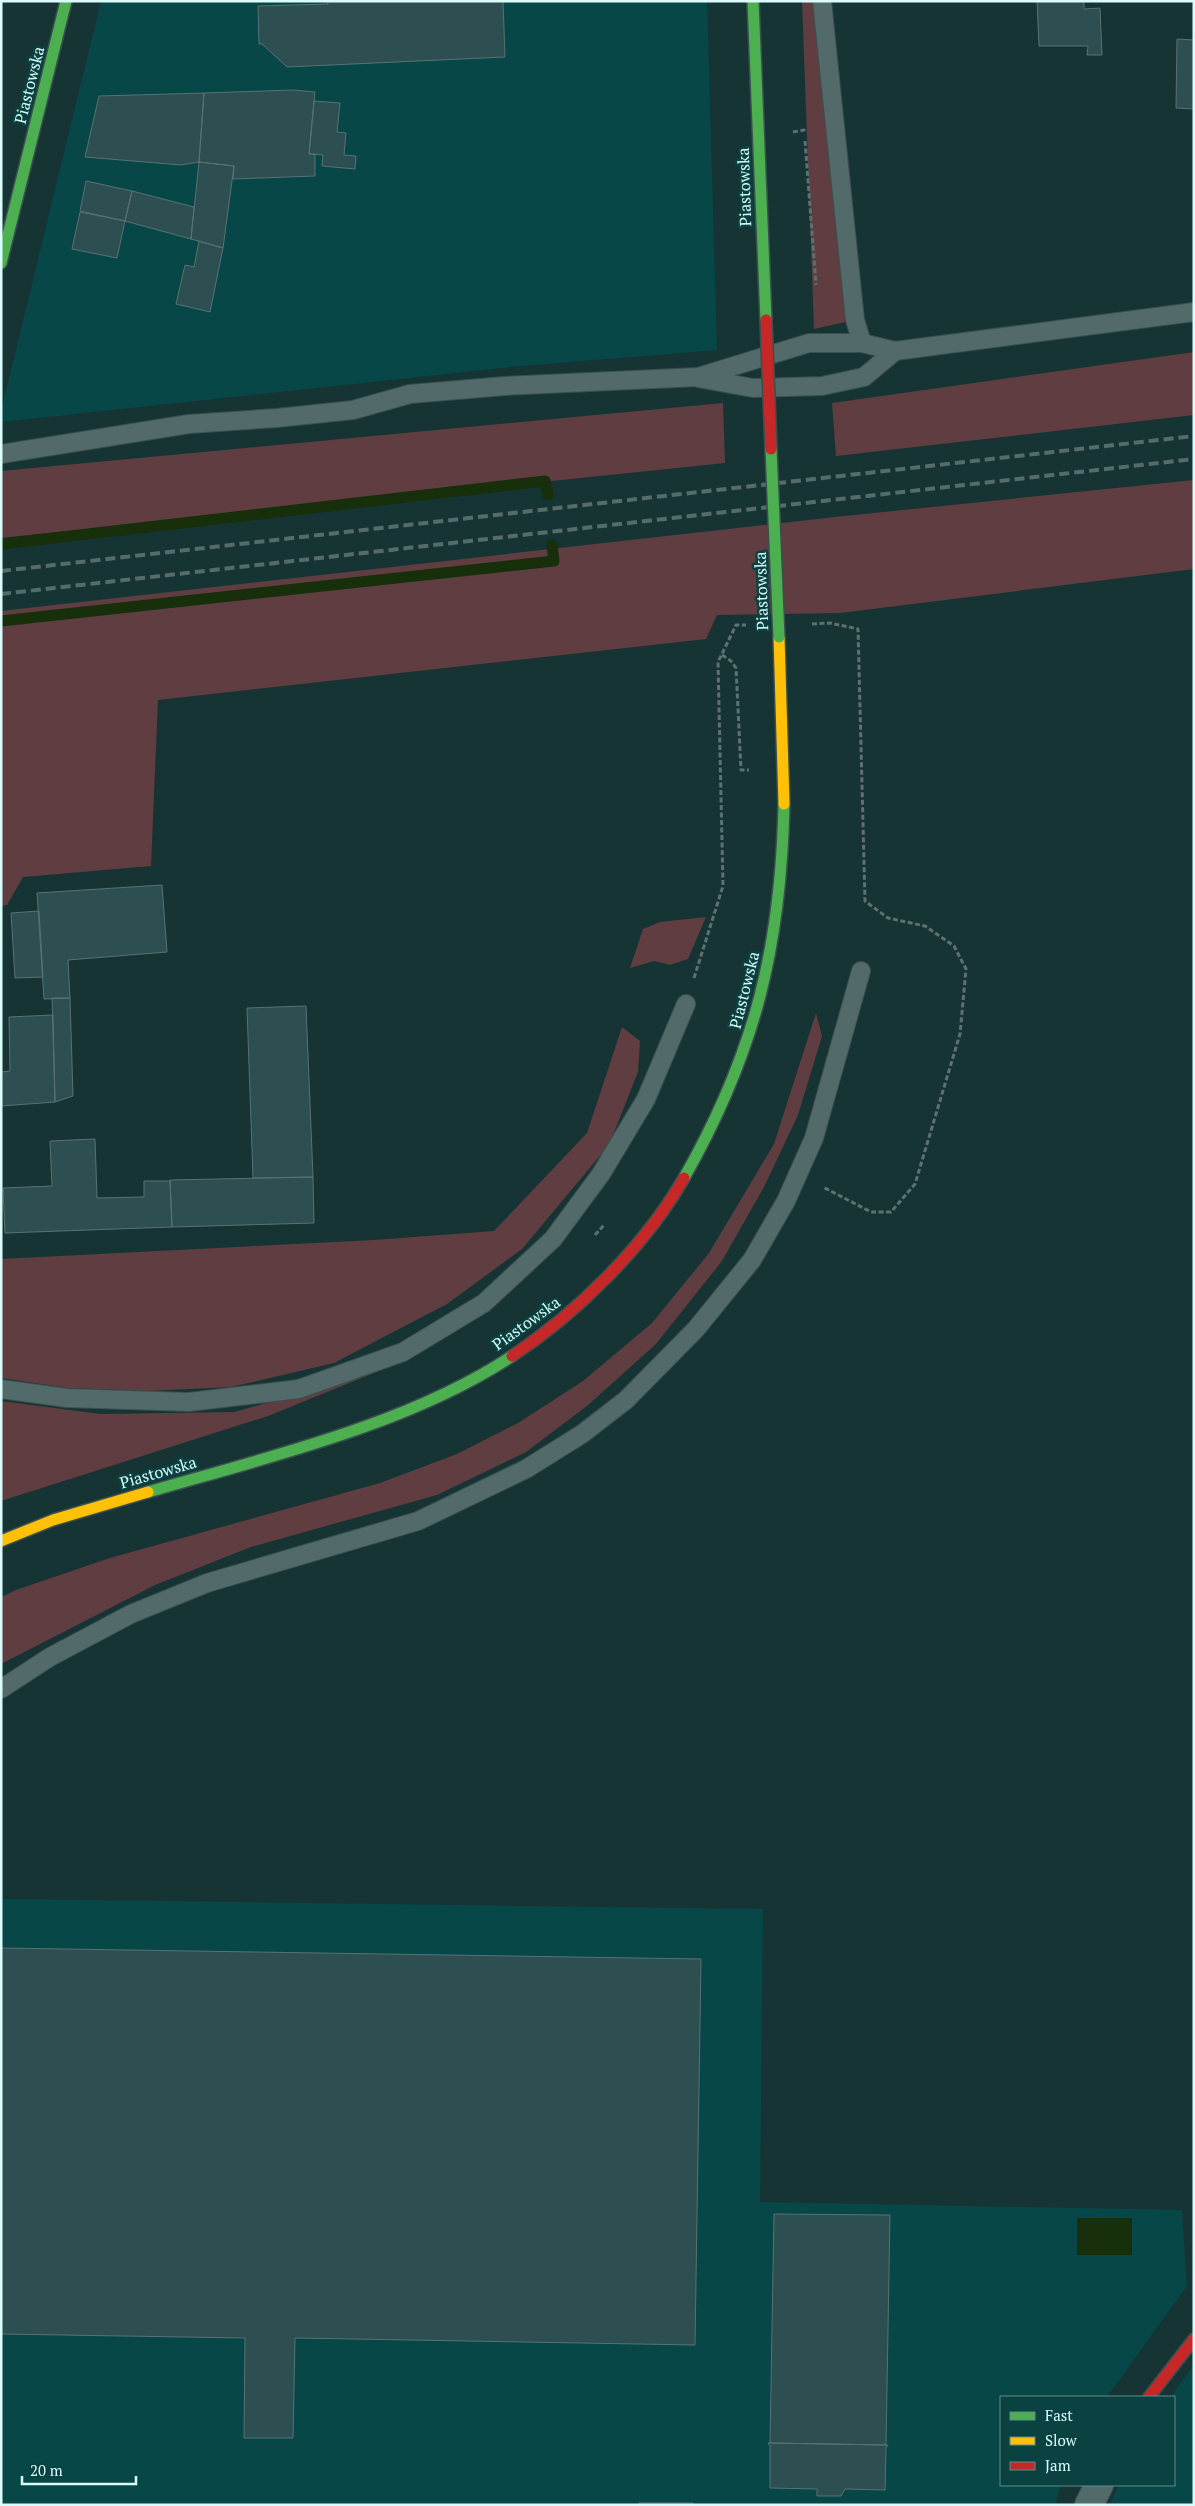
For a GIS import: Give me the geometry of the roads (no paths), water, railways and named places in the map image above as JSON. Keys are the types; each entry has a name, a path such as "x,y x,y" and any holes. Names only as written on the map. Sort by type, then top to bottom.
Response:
{"street":[{"name":"Piastowska","path":"1,263 66,1"},
{"name":"Piastowska","path":"1,1541 63,1517 288,1451 371,1422 450,1392 516,1354 578,1306 631,1253 677,1192 717,1119 751,1031 770,960 778,892 784,810 779,636 753,1"},
{"path":"1150,2396 1194,2339"},
{"path":"1089,2505 1098,2486"}],"lane":[{"path":"822,1 855,320 862,343"},
{"path":"698,378 810,342 862,343 895,351 1194,312"},
{"path":"1,454 189,424 277,418 353,410 410,394 505,386 698,378 753,388 822,386 864,377 895,351"},
{"path":"1,1689 50,1657 131,1614 207,1583 418,1521 526,1469 582,1434 626,1400 696,1329 752,1260 786,1201 814,1138 861,971"},
{"path":"1,1389 67,1398 189,1402 299,1388 403,1352 484,1303 553,1238 601,1174 646,1099 686,1004"}],"waterway":[{"path":"1,544 545,481 548,495"},
{"path":"1,621 554,561 552,545"}],"railway":[{"path":"1,571 1194,436"},
{"path":"1,594 1194,459"}]}
